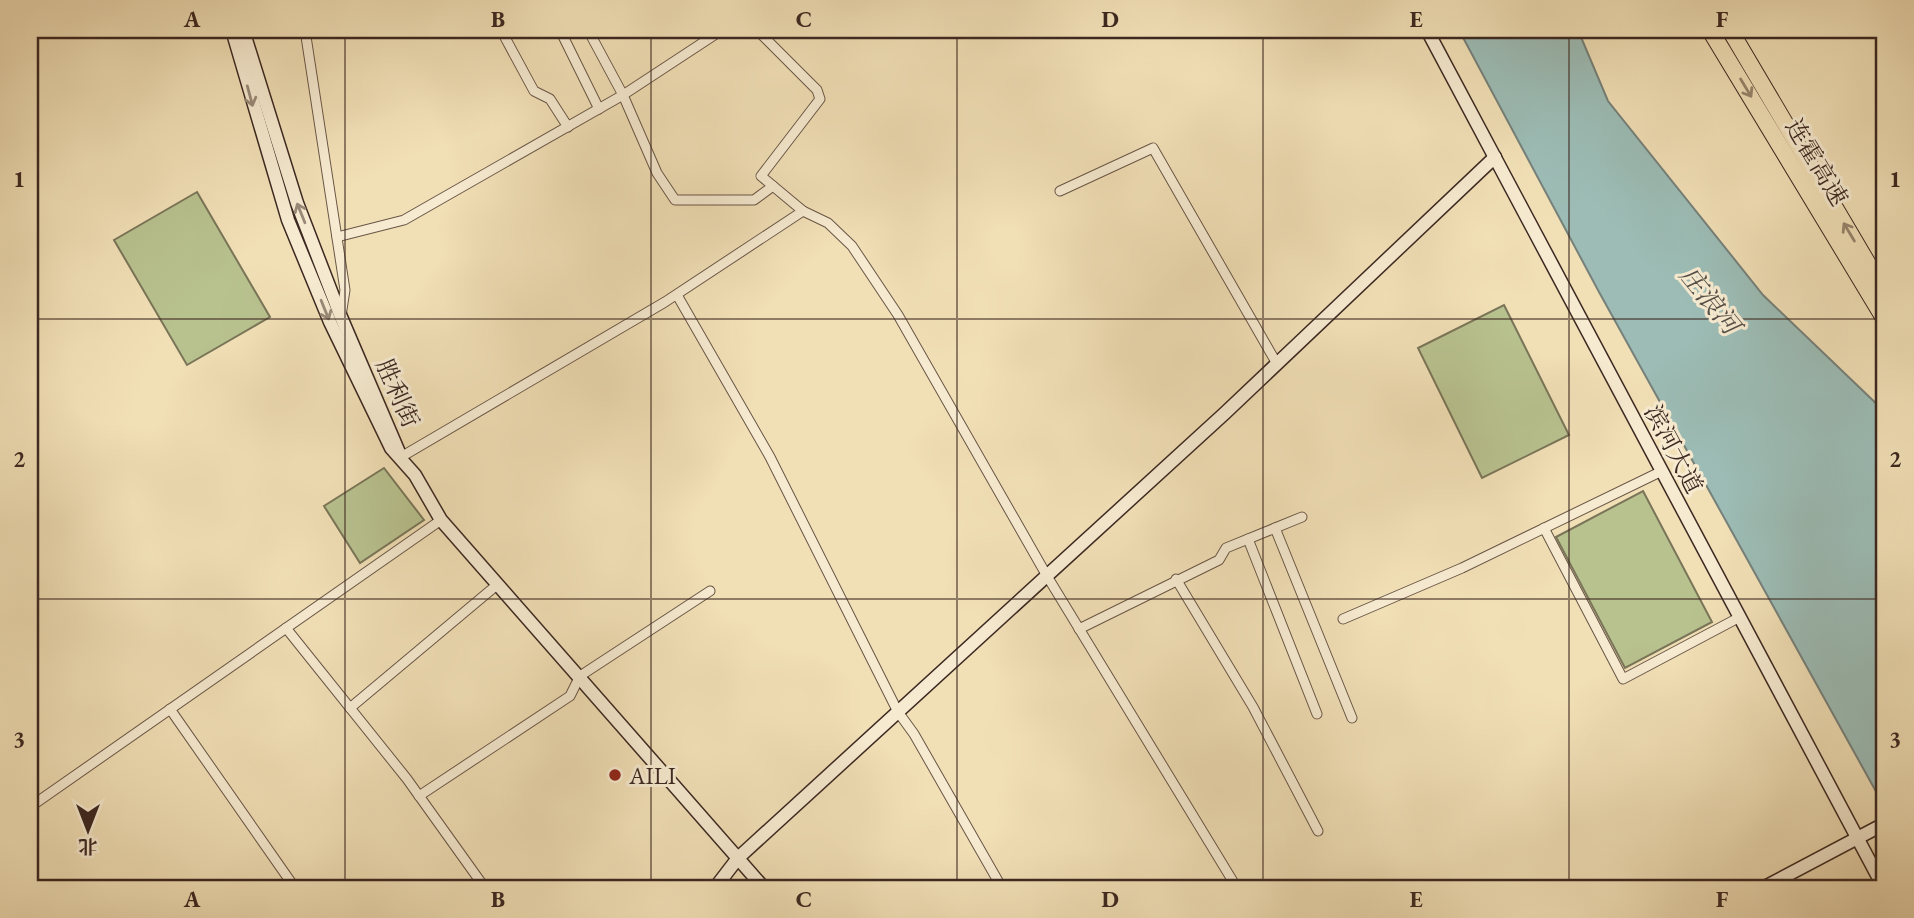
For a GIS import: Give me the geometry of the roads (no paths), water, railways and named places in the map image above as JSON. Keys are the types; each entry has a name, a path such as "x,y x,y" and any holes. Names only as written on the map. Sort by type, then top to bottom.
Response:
{"highway":[{"name":"连霍高速","path":"1710,30 1884,318"},
{"name":"连霍高速","path":"1730,30 1884,291"}],"street":[{"path":"30,34 39,30"},
{"name":"胜利街","path":"232,30 288,220 330,322 391,448 401,457"},
{"name":"胜利街","path":"243,30 278,153 341,317 401,457"},
{"path":"305,30 345,290 341,317"},
{"path":"501,30 534,91 550,99 568,127"},
{"path":"559,30 599,109"},
{"path":"588,30 624,95 657,173 676,200 754,200 773,186"},
{"path":"337,237 404,220 624,95 722,30"},
{"path":"757,30 808,80 820,99 761,176 803,211 828,223 852,246 898,315 1047,576 1237,888"},
{"name":"滨河大道","path":"1427,30 1884,888"},
{"path":"1060,191 1153,148 1277,364"},
{"path":"715,888 738,858 1277,364 1494,157"},
{"path":"764,888 441,520 401,457 677,295 803,211"},
{"path":"677,295 770,457 898,712 914,734 1002,888"},
{"path":"1343,619 1462,568 1662,471"},
{"path":"1079,629 1219,560 1226,548 1302,517"},
{"path":"30,807 441,520"},
{"path":"1275,528 1352,718"},
{"path":"1544,528 1623,679 1740,617"},
{"path":"1248,539 1317,714"},
{"path":"1176,579 1253,707 1318,831"},
{"path":"350,708 498,584"},
{"path":"419,796 570,696 580,676 710,591"},
{"path":"286,628 419,796 485,888"},
{"path":"170,709 295,888"},
{"path":"1763,888 1884,824"}],"water":[{"name":"庄浪河","path":"1459,30 1578,30 1608,101 1763,295 1884,411 1884,806 1599,292"}],"place":[{"name":"AILI","path":"615,775"}]}
